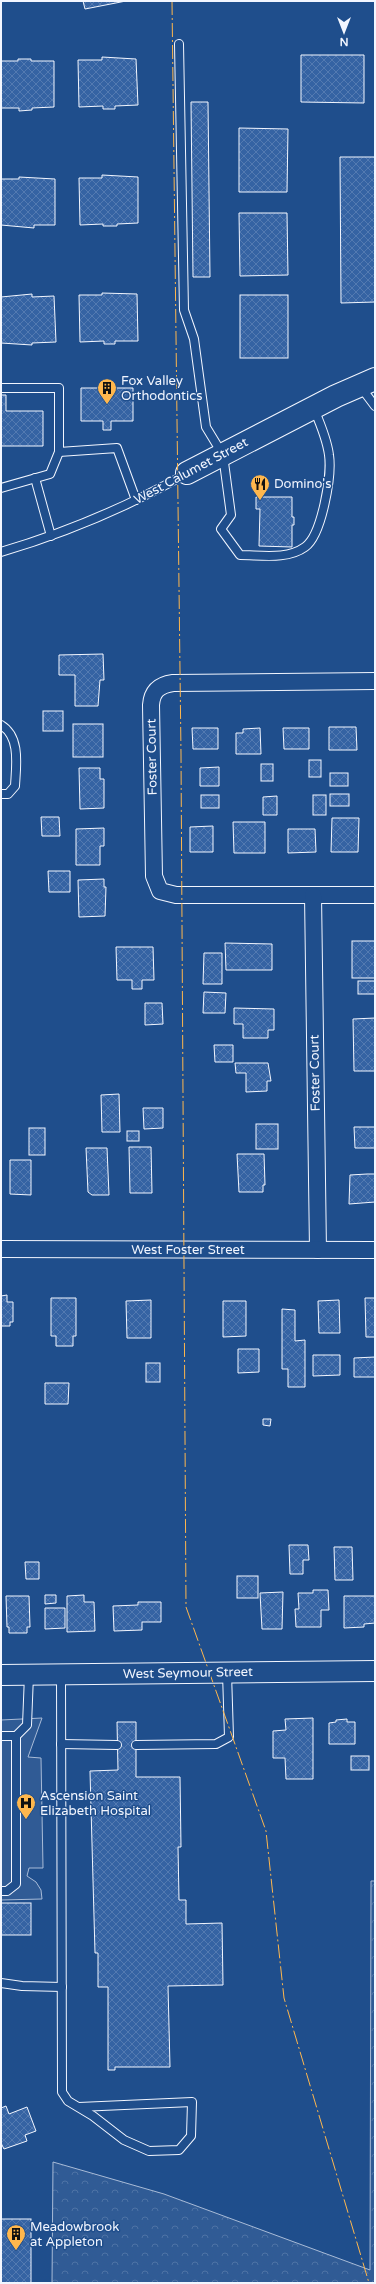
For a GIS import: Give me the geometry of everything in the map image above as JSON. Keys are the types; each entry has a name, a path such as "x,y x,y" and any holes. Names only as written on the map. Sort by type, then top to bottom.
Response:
{"main road":[{"name":"West Calumet Street","path":"187,473 367,382"}],"street":[{"name":"Foster Court","path":"375,681 173,683 164,684 157,688 152,696 154,876 160,891 176,896 375,895"},
{"name":"Foster Court","path":"313,896 318,1250"},
{"name":"West Foster Street","path":"1,1249 375,1250"},
{"name":"West Seymour Street","path":"1,1675 375,1671"}],"lane":[{"path":"179,44 184,310 194,339 206,427 223,455 231,515 221,529 240,555 287,556 306,547 318,529 327,490 329,456 321,425 313,408"},
{"path":"367,382 375,406"},
{"path":"1,388 59,388 59,452 50,474 1,488"},
{"path":"59,452 117,448 136,500"},
{"name":"West Calumet Street","path":"1,552 51,536 136,500 187,473"},
{"path":"35,478 51,536"},
{"path":"1,725 14,739 16,755 15,786 5,794"},
{"path":"136,1746 216,1744 229,1736 227,1673"},
{"path":"1,1736 16,1736 27,1726 29,1675"},
{"path":"61,1675 62,2092 68,2101 124,2140 149,2151 179,2150 192,2136 192,2102 78,2107"},
{"path":"1,1891 7,1891 16,1884 16,1736"},
{"path":"61,1744 117,1745"},
{"path":"1,1983 22,1986 62,1987"}],"green space":[{"path":"371,1881 375,1881 375,2283 52,2283 53,2162 164,2194 370,2270"}],"shaded area":[{"path":"42,1718 28,1757 41,1758 43,1868 29,1868 27,1876 36,1882 41,1890 42,1899 1,1900 1,1720"}],"building":[{"path":"83,1 126,1 85,9"},
{"path":"301,55 364,55 364,103 301,102"},
{"path":"102,57 136,59 138,105 115,106 115,109 103,109 103,106 79,107 78,60 102,60"},
{"path":"18,59 31,59 31,61 54,61 54,107 32,108 32,110 19,111 19,108 1,108 1,61 18,61"},
{"path":"191,102 208,102 210,277 193,277"},
{"path":"239,128 288,129 287,192 239,192"},
{"path":"340,157 375,157 375,302 341,303"},
{"path":"102,175 138,177 138,223 117,224 117,226 103,226 103,224 80,225 79,178 102,178"},
{"path":"19,177 55,179 55,225 34,225 34,228 1,225 1,179 19,179"},
{"path":"239,213 287,213 288,275 240,276"},
{"path":"102,293 137,294 138,341 115,341 115,344 104,344 104,341 80,342 79,295 102,295"},
{"path":"32,294 32,297 54,296 56,342 32,343 32,345 1,343 1,297"},
{"path":"240,295 288,295 288,358 240,358"},
{"name":"Fox Valley Orthodontics","path":"81,388 133,388 133,421 111,421 111,430 103,430 103,421 81,421"},
{"path":"1,395 6,395 6,411 43,411 43,446 1,446"},
{"path":"256,497 292,497 292,517 294,517 294,525 292,525 292,547 259,546 260,509 256,509"},
{"path":"103,654 104,680 100,680 98,706 75,706 75,675 59,675 59,655"},
{"path":"43,711 63,711 63,731 43,731"},
{"path":"73,724 103,724 103,757 73,757"},
{"path":"329,727 356,727 357,750 329,750"},
{"path":"192,728 218,728 218,749 193,749"},
{"path":"260,728 261,754 236,754 236,733 243,733 243,729"},
{"path":"283,728 309,728 309,749 284,749"},
{"path":"309,760 321,760 321,777 309,777"},
{"path":"261,764 273,764 273,781 261,781"},
{"path":"219,767 219,786 200,786 200,768"},
{"path":"79,768 100,768 100,779 104,779 104,808 80,809"},
{"path":"330,773 348,773 348,786 330,786"},
{"path":"330,794 349,794 349,806 330,806"},
{"path":"201,795 219,795 219,808 201,808"},
{"path":"313,795 326,795 326,815 313,815"},
{"path":"277,796 277,815 263,815 263,797"},
{"path":"41,817 59,817 60,836 42,836"},
{"path":"332,818 359,818 358,852 331,852"},
{"path":"233,822 265,822 265,853 234,853"},
{"path":"213,826 213,852 190,852 190,827"},
{"path":"104,828 104,846 100,846 100,865 76,865 76,829"},
{"path":"288,829 315,829 316,852 288,853"},
{"path":"48,871 70,871 70,892 49,892"},
{"path":"104,879 104,887 106,887 105,916 79,917 78,880"},
{"path":"352,941 375,941 375,978 352,978"},
{"path":"225,943 272,944 272,970 226,970"},
{"path":"116,947 153,947 154,980 142,980 142,989 132,989 132,980 117,980"},
{"path":"204,953 222,953 222,984 203,984"},
{"path":"358,981 375,981 375,994 358,994"},
{"path":"204,992 226,993 225,1013 203,1013"},
{"path":"145,1003 162,1003 163,1024 145,1025"},
{"path":"234,1008 274,1009 274,1030 268,1030 268,1038 243,1038 243,1024 234,1024"},
{"path":"375,1018 375,1071 354,1071 353,1019"},
{"path":"214,1045 233,1045 233,1062 215,1062"},
{"path":"235,1063 268,1063 271,1081 267,1081 267,1091 246,1092 246,1073 236,1073"},
{"path":"119,1094 120,1132 102,1132 101,1095"},
{"path":"143,1108 163,1108 163,1128 144,1129"},
{"path":"256,1124 278,1124 278,1149 256,1149"},
{"path":"354,1127 375,1127 375,1148 355,1148"},
{"path":"29,1128 45,1128 45,1155 29,1155"},
{"path":"127,1131 139,1131 139,1141 127,1141"},
{"path":"129,1147 151,1147 152,1193 130,1193"},
{"path":"86,1148 107,1148 109,1195 92,1195 88,1192"},
{"path":"237,1154 264,1154 265,1185 263,1185 263,1192 239,1192"},
{"path":"10,1160 31,1160 31,1195 10,1194"},
{"path":"375,1174 375,1202 349,1204 350,1175"},
{"path":"7,1295 7,1302 13,1302 13,1322 10,1322 10,1326 1,1326 1,1296"},
{"path":"51,1298 76,1298 76,1336 73,1336 73,1346 56,1346 56,1336 51,1336"},
{"path":"365,1298 375,1298 375,1337 366,1337"},
{"path":"151,1300 151,1338 127,1338 126,1301"},
{"path":"339,1300 340,1333 319,1333 318,1301"},
{"path":"223,1301 246,1301 246,1336 223,1337"},
{"path":"282,1309 295,1310 295,1341 305,1340 305,1387 288,1387 288,1369 282,1369"},
{"path":"238,1349 259,1349 259,1372 238,1373"},
{"path":"313,1355 340,1355 340,1375 313,1376"},
{"path":"375,1357 375,1377 354,1377 354,1358"},
{"path":"146,1363 160,1363 160,1382 146,1382"},
{"path":"45,1383 69,1383 68,1404 45,1404"},
{"path":"263,1419 271,1419 270,1426 263,1425"},
{"path":"289,1545 308,1545 309,1560 303,1560 303,1574 290,1574"},
{"path":"334,1547 352,1547 353,1580 335,1580"},
{"path":"25,1562 39,1562 39,1579 26,1579"},
{"path":"237,1576 258,1576 258,1598 237,1598"},
{"path":"313,1590 328,1590 329,1610 321,1610 321,1627 296,1627 295,1609 299,1609 298,1593 313,1593"},
{"path":"283,1592 282,1629 262,1629 260,1593"},
{"path":"45,1595 56,1595 56,1603 45,1604"},
{"path":"84,1595 84,1602 94,1602 95,1631 67,1632 67,1596"},
{"path":"6,1596 29,1596 30,1627 27,1627 27,1633 9,1633 9,1627 7,1627"},
{"path":"344,1596 375,1596 375,1623 364,1624 364,1627 344,1628"},
{"path":"138,1602 161,1602 161,1622 142,1622 142,1630 114,1631 113,1606 138,1605"},
{"path":"45,1608 65,1608 65,1628 45,1629"},
{"path":"313,1718 313,1779 286,1779 285,1758 273,1758 273,1731 286,1730 285,1719"},
{"path":"347,1719 347,1722 355,1722 355,1744 329,1744 329,1723 336,1722 336,1720"},
{"path":"117,1722 136,1722 136,1777 180,1777 181,1847 178,1847 179,1900 186,1900 186,1924 222,1923 223,1985 168,1986 170,2067 115,2067 115,2070 108,2070 108,1987 98,1987 98,1953 95,1953 90,1771 118,1770"},
{"path":"351,1756 369,1756 369,1770 351,1770"},
{"path":"1,1903 31,1903 31,1935 1,1935"},
{"path":"6,2106 9,2114 27,2107 36,2131 25,2135 27,2141 4,2149 1,2143 1,2108"},
{"name":"Meadowbrook at Appleton","path":"1,2219 31,2219 31,2283 1,2283"}],"power":[{"path":"172,1 181,754 186,1607 266,1831 284,1998 369,2283"}],"place":[{"name":"Fox Valley Orthodontics","path":"107,405"},
{"name":"Domino's","path":"260,501"},
{"name":"Ascension Saint Elizabeth Hospital","path":"26,1820"},
{"name":"Meadowbrook at Appleton","path":"16,2251"}]}
